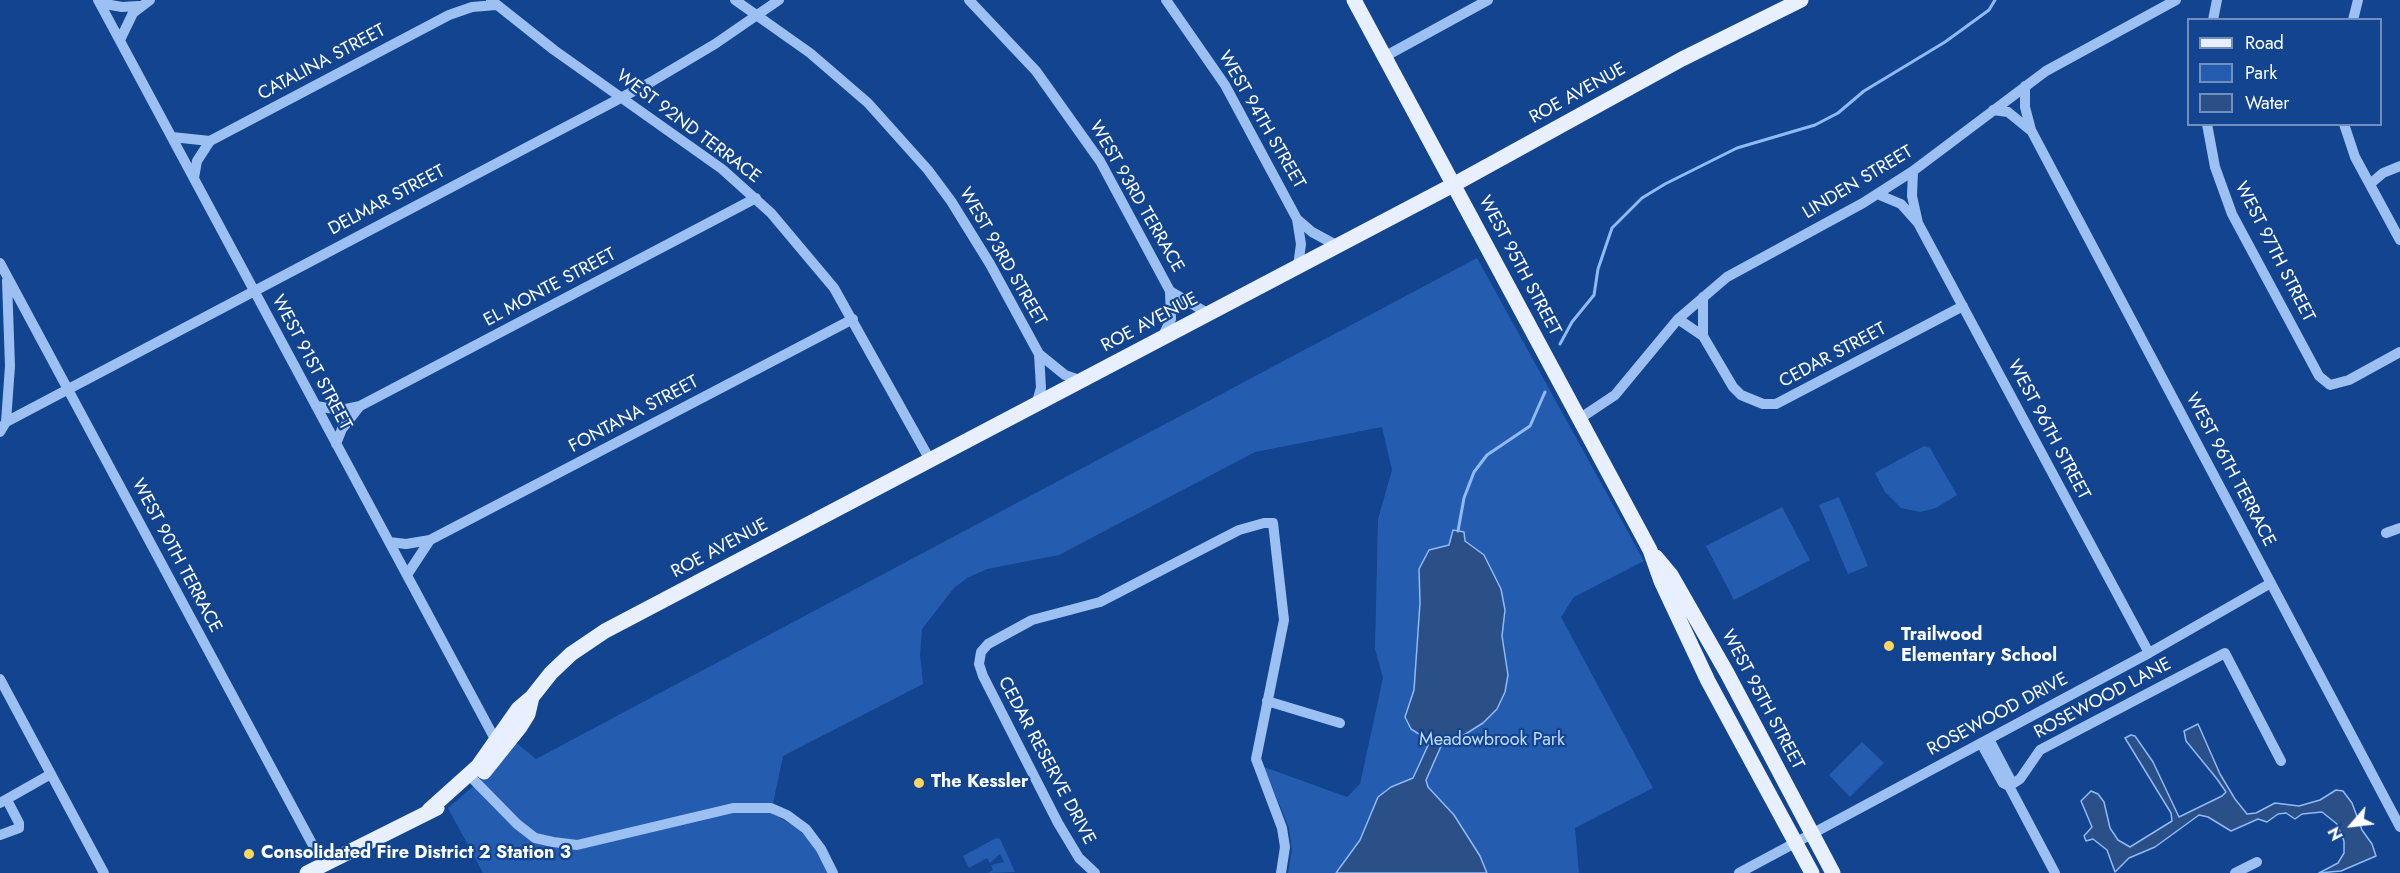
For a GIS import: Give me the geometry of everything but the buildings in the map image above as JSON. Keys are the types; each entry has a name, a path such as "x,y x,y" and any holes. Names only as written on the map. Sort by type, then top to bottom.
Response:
{"main road":[{"name":"WEST 95TH STREET","path":"1354,0 1650,550 1660,581 1708,681 1812,873"},
{"name":"ROE AVENUE","path":"472,778 518,709 532,697 551,673 591,640 1453,185 1647,78 1801,0"},
{"name":"WEST 95TH STREET","path":"1650,550 1671,575 1705,634 1833,873"},
{"name":"ROE AVENUE","path":"307,873 429,810 472,778 510,743 528,714 532,697"}],"street":[{"path":"99,2 122,7 139,6 150,0"},
{"name":"CATALINA STREET","path":"449,15 461,0"},
{"name":"WEST 93RD STREET","path":"735,0 841,78 895,132 928,170 974,235 1039,354 1041,392 1036,405"},
{"name":"DELMAR STREET","path":"6,422 253,289 680,66 779,0"},
{"name":"WEST 93RD TERRACE","path":"969,0 1036,71 1100,161 1170,291 1171,319 1162,339"},
{"name":"WEST 94TH STREET","path":"1166,0 1225,85 1298,219 1312,232 1336,245"},
{"path":"1384,57 1488,0"},
{"name":"LINDEN STREET","path":"1579,419 1615,395 1678,319 1736,272 1877,194 1913,171 2025,86 2072,56 2176,0"},
{"path":"2213,18 2217,0"},
{"path":"2354,18 2358,0"},
{"name":"WEST 91ST STREET","path":"99,2 496,741"},
{"name":"CATALINA STREET","path":"210,141 449,15 471,7 494,3"},
{"name":"WEST 92ND TERRACE","path":"494,3 722,169 756,198 812,259 853,319 930,460"},
{"path":"120,40 123,29 139,6"},
{"name":"WEST 96TH TERRACE","path":"2025,86 2025,107 2031,130 2400,827"},
{"name":"WEST 96TH TERRACE","path":"1993,110 2008,112 2031,130"},
{"name":"WEST 97TH STREET","path":"2207,126 2215,167 2232,214 2319,376 2330,385 2349,380 2400,352"},
{"path":"2345,126 2355,157 2400,240"},
{"path":"172,137 210,141 197,161 194,178"},
{"path":"2370,184 2383,173 2400,166"},
{"name":"WEST 96TH STREET","path":"1913,171 1912,196 1918,223"},
{"name":"WEST 96TH STREET","path":"1877,194 1901,204 1918,223 2149,653"},
{"name":"EL MONTE STREET","path":"316,406 341,410 360,406 756,198"},
{"path":"1298,219 1301,244 1298,266"},
{"name":"WEST 90TH TERRACE","path":"0,263 323,864"},
{"path":"0,432 6,422 10,366 7,277"},
{"path":"1170,291 1209,314"},
{"path":"1703,336 1704,297"},
{"name":"CEDAR STREET","path":"1678,319 1703,336 1733,387 1741,395 1763,404 1776,404 1963,306"},
{"name":"FONTANA STREET","path":"389,542 406,544 430,540 853,319"},
{"path":"1039,354 1065,375 1082,381"},
{"name":"EL MONTE STREET","path":"336,444 342,429 360,406"},
{"name":"CEDAR RESERVE DRIVE","path":"1095,873 1079,858 1069,844 983,676 979,658 984,647 1032,620 1094,605 1239,530 1255,524 1273,523 1284,620 1267,701"},
{"path":"2386,533 2400,528"},
{"name":"FONTANA STREET","path":"407,575 430,540"},
{"name":"ROSEWOOD DRIVE","path":"1739,873 2149,653 2271,583"},
{"name":"ROSEWOOD LANE","path":"2009,786 2020,779 2040,750 2225,653 2281,761"},
{"path":"0,679 101,872"},
{"path":"1281,873 1285,847 1282,828 1256,759 1267,701 1340,723"},
{"path":"1985,741 2002,783 2009,786 2055,873"},
{"path":"0,835 19,828 19,823 4,801 51,774"},
{"path":"472,778 535,838 577,845 733,808 771,808 787,815 806,829 821,849 833,873"},
{"path":"2235,873 2257,862"}],"green space":[{"name":"Meadowbrook Park","path":"1477,258 1644,561 1574,597 1561,617 1653,788 1575,828 1579,873 1288,873 1292,850 1289,828 1264,767 1347,797 1360,784 1383,678 1375,649 1378,519 1392,470 1382,427 1255,452 1059,555 987,569 967,578 954,588 922,629 920,654 923,684 783,756 771,813 799,829 817,850 828,873 483,873 448,808 489,773 515,742 536,759"},
{"path":"1924,446 1930,448 1957,495 1936,508 1920,512 1901,508 1885,492 1875,473"},
{"path":"1839,497 1868,566 1848,574 1819,505"},
{"path":"1782,507 1810,560 1734,600 1706,546"},
{"path":"1862,742 1884,763 1850,797 1829,775"},
{"path":"996,838 1000,839 1015,872 988,873 993,870 991,865 1004,862 1000,854 990,863 987,858 969,868 963,856"}],"water":[{"path":"1453,530 1464,532 1465,541 1484,555 1501,589 1505,610 1502,636 1508,675 1505,692 1497,709 1483,723 1456,740 1442,744 1426,780 1428,787 1454,815 1480,856 1487,873 1336,873 1360,840 1378,797 1391,787 1413,778 1430,741 1411,729 1405,717 1414,690 1420,603 1419,569 1429,550 1449,545"},
{"path":"2198,724 2220,774 2247,814 2256,813 2275,803 2299,806 2320,800 2336,790 2343,791 2352,803 2362,830 2372,844 2376,856 2341,871 2319,873 2338,863 2344,853 2344,841 2337,824 2322,812 2302,814 2295,819 2286,813 2278,814 2267,822 2258,819 2231,831 2208,817 2199,815 2155,847 2129,858 2115,872 2107,850 2093,839 2086,841 2084,836 2092,827 2081,801 2091,791 2098,794 2104,802 2110,828 2118,840 2130,847 2172,821 2171,813 2125,738 2131,735 2135,736 2153,762 2179,817 2222,796 2226,792 2186,741 2184,731"}],"waterway":[{"path":"1560,344 1572,322 1594,295 1598,269 1612,228 1642,198 1737,148 1815,125 1838,113 1864,91 1945,42 1989,10 1995,0"},
{"path":"1458,531 1464,498 1474,472 1487,455 1530,426 1545,392"}],"place":[{"name":"Trailwood Elementary School","path":"1889,646"},
{"name":"The Kessler","path":"919,783"},
{"name":"Consolidated Fire District 2 Station 3","path":"249,854"}]}
